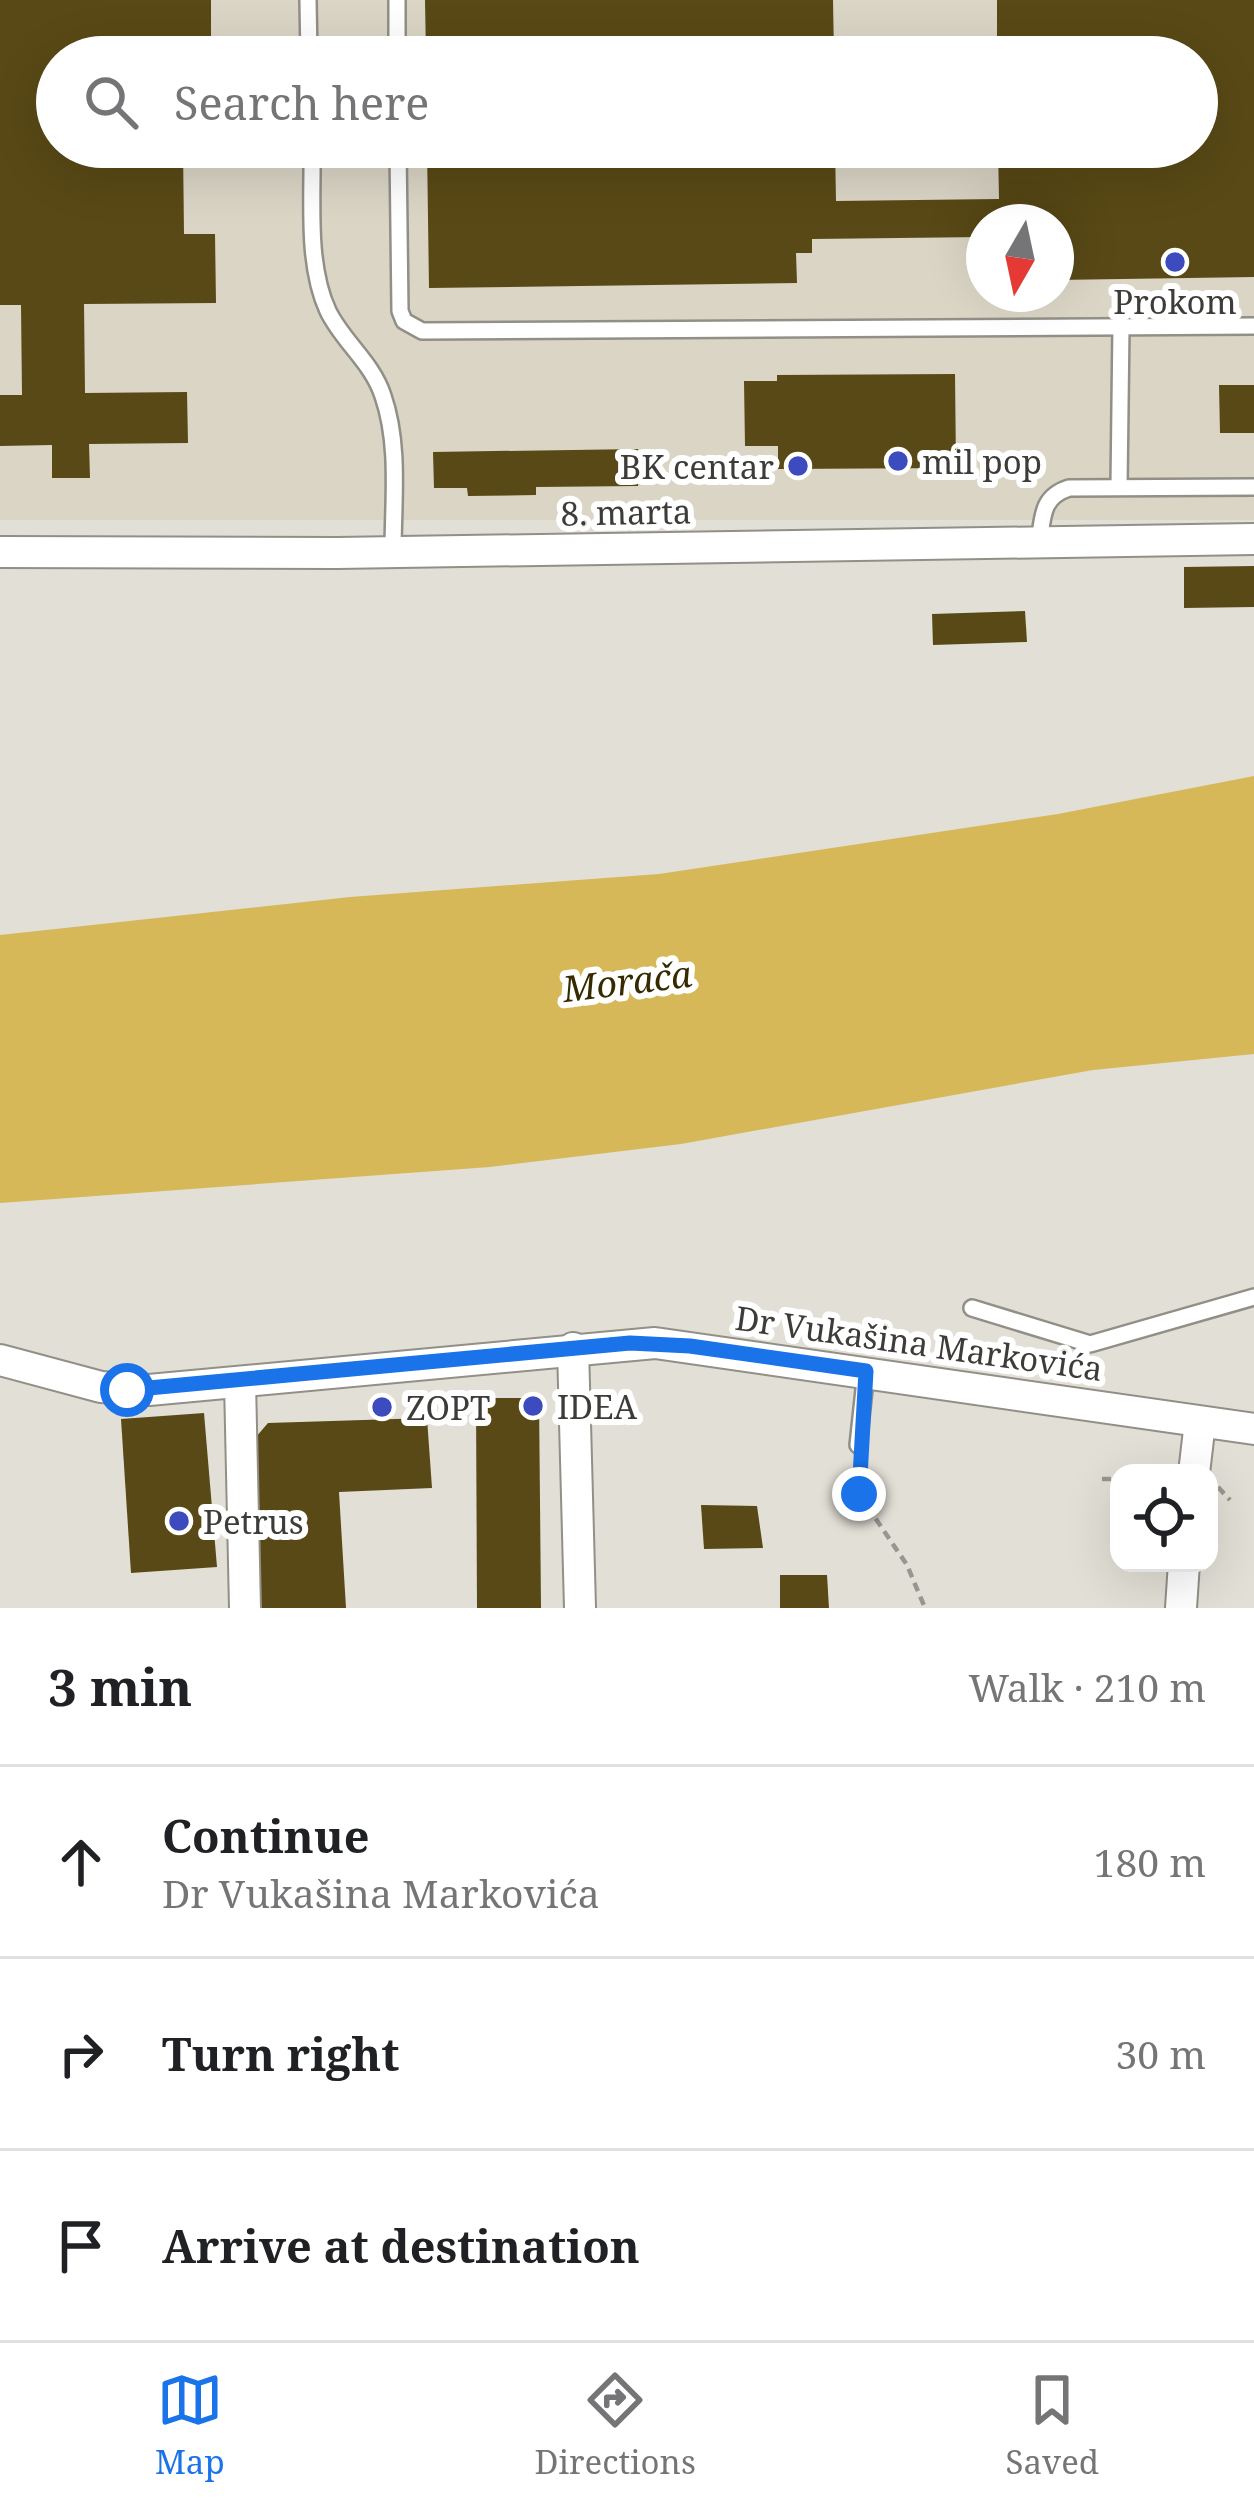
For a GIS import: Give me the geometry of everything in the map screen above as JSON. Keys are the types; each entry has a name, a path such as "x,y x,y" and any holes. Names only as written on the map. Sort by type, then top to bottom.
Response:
{"street":[{"name":"8. marta","path":"0,552 393,552 1254,539"},
{"name":"Dr Vukašina Markovića","path":"0,1360 127,1390 573,1348 673,1345 1254,1429"},
{"path":"573,1348 580,1608"},
{"path":"241,1382 245,1608"},
{"path":"1195,1464 1200,1422"},
{"path":"1180,1608 1183,1572"}],"lane":[{"path":"308,0 309,36"},
{"path":"397,0 398,36"},
{"path":"313,168 319,282 329,314 363,355 382,393 392,430 393,552"},
{"path":"398,168 400,311 404,321 422,332 1254,326"},
{"path":"1119,486 1120,326"},
{"path":"1040,543 1045,505 1053,493 1119,486 1254,487"},
{"path":"972,1308 1090,1344 1254,1298"},
{"path":"858,1445 866,1371"}],"path":[{"path":"858,1445 859,1494 907,1565 925,1608"},
{"path":"1102,1479 1110,1479"},
{"path":"1218,1487 1230,1500"}],"shaded area":[{"path":"0,0 1254,0 1254,520 0,520"}],"water":[{"name":"Morača","path":"1254,776 1254,1054 1093,1070 681,1144 490,1167 0,1203 0,935 350,897 659,874 1058,814"}],"building":[{"path":"0,0 211,0 211,36 36,36 36,168 183,168 184,234 215,234 216,303 84,304 85,393 187,392 188,443 89,444 90,478 52,478 52,445 0,446 0,395 22,395 21,305 0,305"},
{"path":"425,0 833,0 834,36 426,36"},
{"path":"997,0 1254,0 1254,277 1074,280 1074,204 966,204 966,237 812,239 812,253 796,253 797,283 429,288 427,168 835,168 836,201 999,199 998,168 1218,168 1218,36 997,36"},
{"path":"955,374 956,468 778,469 778,446 745,446 744,381 777,381 777,375"},
{"path":"1219,385 1254,385 1254,433 1220,433"},
{"path":"638,449 638,486 536,487 536,495 468,496 467,488 434,488 433,452"},
{"path":"1254,566 1254,607 1184,608 1184,567"},
{"path":"1025,611 1027,642 933,645 932,614"},
{"path":"476,1398 539,1398 541,1608 477,1608"},
{"path":"204,1413 217,1567 131,1573 121,1419"},
{"path":"427,1418 432,1488 339,1492 346,1608 260,1608 249,1445 268,1423"},
{"path":"701,1505 757,1506 763,1548 704,1549"},
{"path":"780,1575 827,1575 829,1608 780,1608"}],"place":[{"name":"Prokom","path":"1175,262"},
{"name":"mil pop","path":"898,461"},
{"name":"BK centar","path":"798,466"},
{"name":"IDEA","path":"533,1406"},
{"name":"ZOPT","path":"382,1407"},
{"name":"Petrus","path":"179,1521"}],"route":[{"path":"127,1390 630,1343 690,1346 866,1371 858,1445 859,1494"}]}
